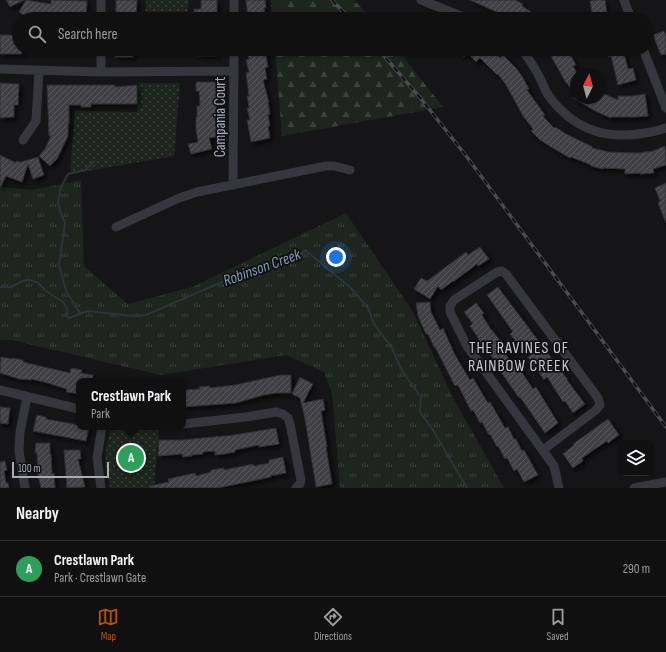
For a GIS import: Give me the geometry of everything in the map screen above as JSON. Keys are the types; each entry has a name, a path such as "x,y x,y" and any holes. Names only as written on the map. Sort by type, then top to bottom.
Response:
{"street":[{"path":"101,0 101,12"},
{"path":"234,0 234,12"},
{"path":"421,0 451,12"},
{"path":"624,0 628,12"},
{"path":"101,56 101,72"},
{"name":"Campania Court","path":"234,56 234,185"},
{"path":"527,56 550,98 566,114 580,124 606,135 623,136 666,128"},
{"path":"646,56 666,108"},
{"path":"0,69 101,72 234,71"},
{"path":"23,140 36,122 39,71"},
{"path":"116,227 179,198 197,192 326,166 334,166 350,170"},
{"path":"543,450 596,410 600,405 598,398 506,274 502,271 497,272 454,300 450,306 450,312 467,346 554,466 559,488"},
{"path":"0,390 76,408"},
{"path":"24,488 19,451 20,432 27,397"},
{"path":"186,424 246,418 276,412 283,414 288,418 290,424 301,480 300,484 296,488"},
{"path":"101,488 97,458 102,430"},
{"path":"634,488 666,482"}],"green space":[{"path":"146,0 189,0 188,12 145,12"},
{"path":"271,0 354,0 365,12 272,12"},
{"path":"276,56 403,56 443,107 282,136"},
{"path":"139,83 180,83 174,156 70,174 75,111 137,112"},
{"path":"81,180 84,266 128,304 192,287 346,213 413,312 452,396 504,488 340,488 332,393 324,372 286,355 161,375 11,340 0,340 0,187 32,190"},
{"path":"110,430 159,430 154,488 110,488 105,462"}],"building":[{"path":"6,0 24,0 10,7"},
{"path":"26,0 51,4 51,0 87,1 86,12 19,12"},
{"path":"116,0 137,0 136,12 116,12"},
{"path":"201,0 217,0 217,12 194,12 194,9 201,9"},
{"path":"246,0 265,0 265,12 247,12"},
{"path":"470,0 515,0 523,4 522,6 531,12 497,12"},
{"path":"605,0 607,12 592,12 590,1"},
{"path":"664,31 666,35 666,54 661,55 654,35"},
{"path":"0,35 12,35 12,54 0,54"},
{"path":"115,56 133,56 133,57"},
{"path":"248,56 266,56 268,67 265,68 267,79 263,80 269,103 270,114 268,115 270,126 268,126 270,138 251,142 247,120 250,120 247,108 249,108 247,96 249,96 246,73 249,72 246,60 249,59"},
{"path":"471,56 498,56 500,58 504,56 522,76 529,89 527,90 545,115 543,116 554,128 555,127 593,147 592,148 609,152 638,153 653,151 665,146 666,165 653,169 654,173 625,174 625,169 603,169 591,166 571,157 570,158 540,140 531,131 533,129 523,116 506,85 498,74 497,75 480,58 476,62"},
{"path":"551,56 571,56 576,65 573,66 574,68 570,68 570,88"},
{"path":"611,56 625,56 628,69 633,68 636,80 618,85"},
{"path":"196,82 218,82 219,104 216,104 215,115 217,137 209,138 212,149 191,154 188,144 198,142 196,117 197,106 200,106 199,91 196,91"},
{"path":"0,83 19,84 18,105 14,105 14,117 0,118"},
{"path":"47,85 115,85 115,87 137,85 137,104 91,104 91,107 69,105 68,136 57,159 50,166 39,156 45,149 51,136 49,136"},
{"path":"645,94 648,116 611,118 583,104 606,104 606,95 618,100 618,96"},
{"path":"0,155 16,163 16,161 21,162 38,157 44,175 33,179 28,164 22,182 6,176 0,188"},
{"path":"666,183 666,223 658,203 660,201 655,188"},
{"path":"480,247 489,259 478,266 477,264 441,290 438,286 430,299 414,289 421,278 427,281 466,252 468,255"},
{"path":"498,287 585,404 573,413 565,401 563,402 547,377 544,380 528,357 531,355 521,342 518,344 510,334 513,332 487,295"},
{"path":"430,302 431,312 440,330 443,328 455,355 470,380 473,378 488,403 490,402 505,428 508,427 522,451 524,450 538,475 524,482 517,469 514,471 507,458 505,459 482,422 480,423 473,410 471,411 458,385 455,386 428,334 426,334 418,316 416,303"},
{"path":"476,303 484,313 482,315 490,328 509,351 505,354 515,366 517,365 533,389 536,387 558,423 545,433 494,363 496,362 478,340 479,339 470,326 473,324 464,312"},
{"path":"1,357 23,360 23,362 70,373 71,368 82,370 81,373 93,375 92,378 76,378 76,394 66,392 67,389 44,382 31,379 19,379 0,373"},
{"path":"280,375 291,375 291,393 264,395 236,403 186,407 186,390 200,389 199,387 210,386 210,388 235,385"},
{"path":"300,377 313,384 303,403 323,399 325,410 321,411 332,484 316,487 305,419 300,398 292,394"},
{"path":"0,407 10,408 8,424 0,423"},
{"path":"37,415 46,417 46,419 76,424 76,430 88,430 86,441 33,431"},
{"path":"608,419 619,435 608,443 607,441 582,458 583,461 573,468 563,454 574,445 573,444"},
{"path":"276,428 279,444 259,447 259,445 235,450 235,452 215,455 215,451 203,452 203,454 183,457 182,454 158,456 159,440 182,440 234,435"},
{"path":"36,443 50,443 52,474 54,473 55,488 41,488 38,476 37,453 35,453"},
{"path":"64,450 80,450 81,459 78,459 85,487 67,488"},
{"path":"283,457 286,473 270,476 271,477 218,488 150,488 150,486 169,482 168,479 195,473 196,476 211,472 211,470 224,468 224,470 253,464 254,466 269,463 269,460"},
{"path":"5,461 7,470 4,471 6,483 8,483 9,488 0,488 0,462"}],"waterway":[{"path":"80,313 66,291 59,265 65,223 58,203 61,187 68,174 86,170 94,161"},
{"name":"Robinson Creek","path":"0,287 11,287 22,281 29,280 37,282 46,291 63,302 67,308 67,316 69,318 88,311 132,316 146,315 247,271 302,253 305,250 351,288 368,308 374,324 392,348 402,371 421,397 420,412 433,430 467,488"}],"railway":[{"path":"332,0 343,12"},
{"path":"384,56 422,100 467,157 666,427"}],"place":[{"name":"Crestlawn Park","path":"131,458"}],"district":[{"name":"THE RAVINES OF RAINBOW CREEK","path":"519,357"}]}
